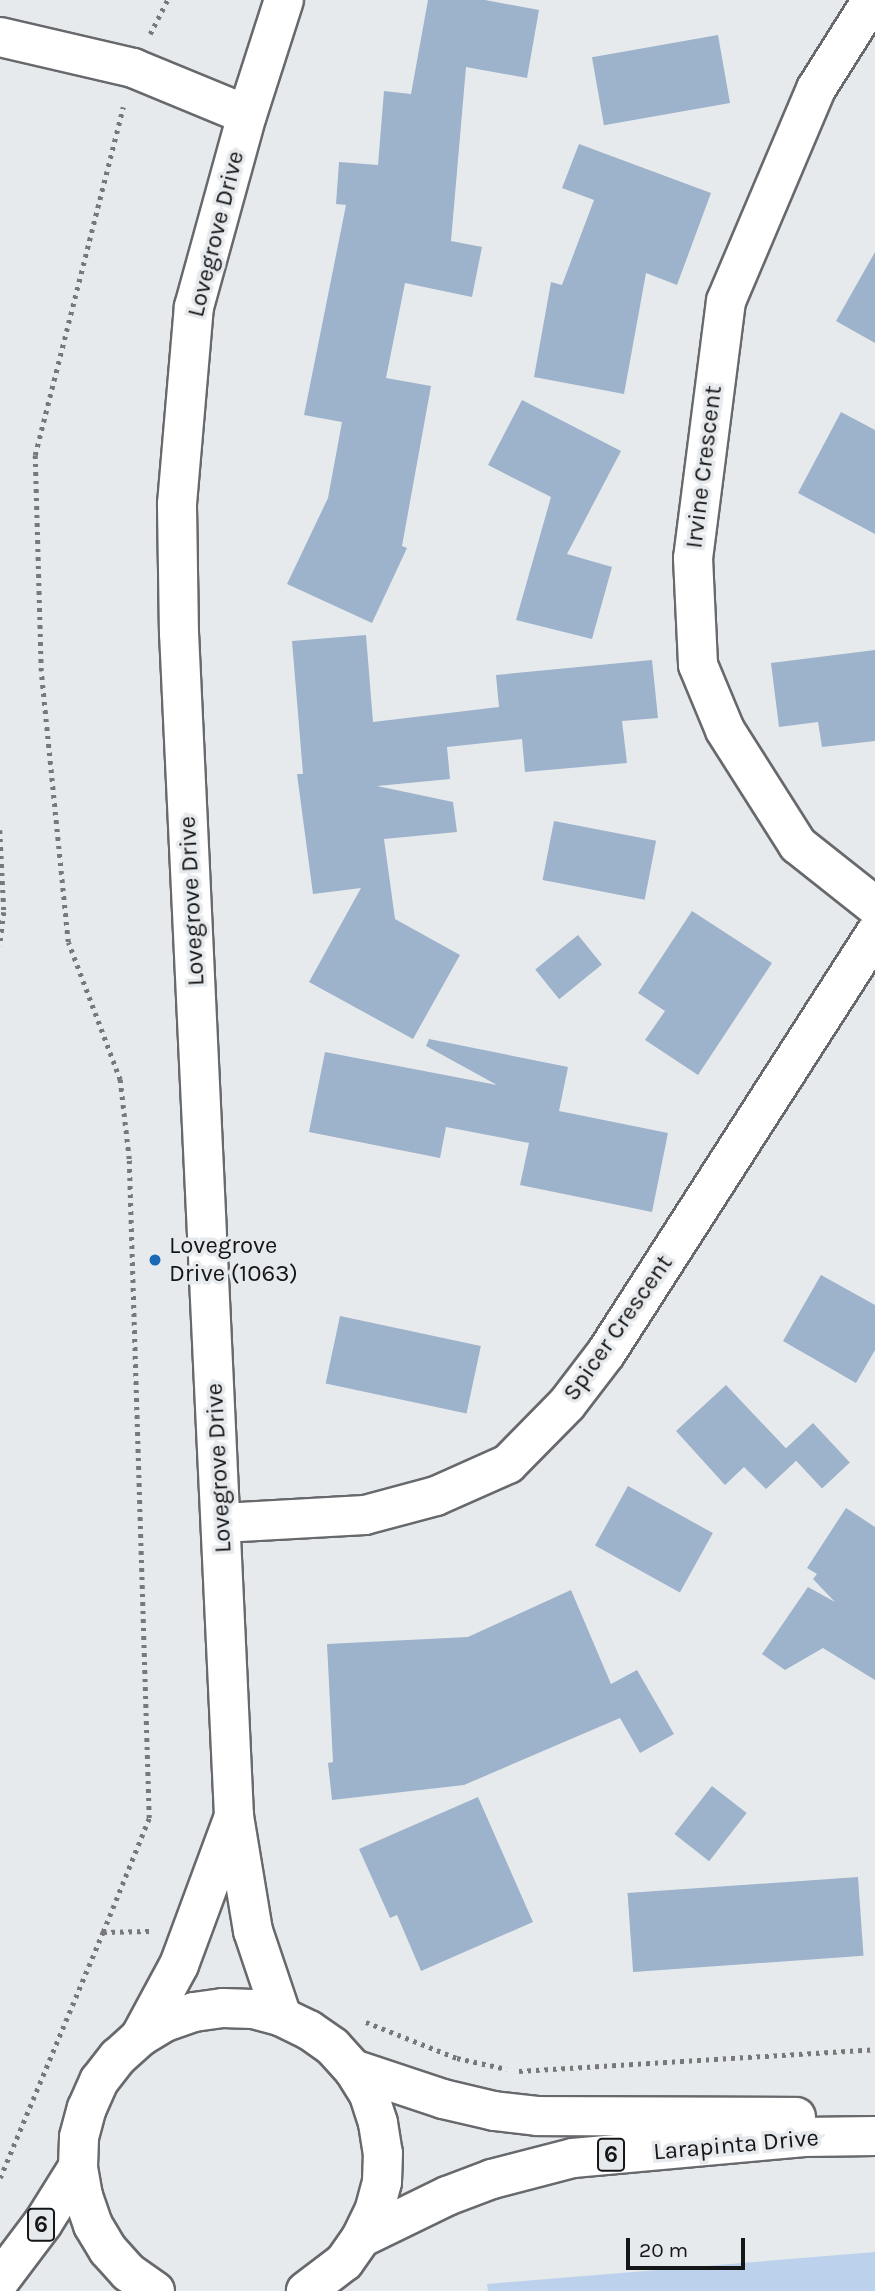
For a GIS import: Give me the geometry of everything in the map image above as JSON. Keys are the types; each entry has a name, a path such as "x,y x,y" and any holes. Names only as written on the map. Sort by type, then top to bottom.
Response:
{"street":[{"name":"Lovegrove Drive","path":"282,2017 253,1931 234,1816 179,634 177,504 194,307 247,115 285,0"},
{"name":"Irvine Crescent","path":"872,0 816,89 726,301 693,558 698,665 725,730 797,845 875,906"},
{"path":"0,37 133,68 247,115"},
{"name":"Spicer Crescent","path":"222,1523 365,1515 436,1496 508,1464 567,1404 606,1353 875,934"},
{"name":"Lovegrove Drive","path":"139,2037 179,1965 234,1816"},
{"name":"6","path":"155,2291 128,2272 108,2250 93,2225 83,2196 78,2167 79,2137 87,2108 99,2081 139,2037 184,2015 223,2008 253,2010 282,2017 309,2030 333,2047 353,2069 369,2095 378,2123 383,2153 382,2182 374,2211 361,2238 344,2262 306,2291"},
{"name":"Larapinta Drive","path":"353,2069 443,2099 494,2111 537,2116 875,2119"},
{"name":"Larapinta Drive","path":"361,2238 447,2196 548,2163 804,2137 875,2136"},
{"name":"6","path":"0,2280 43,2223 78,2167"}],"path":[{"path":"0,2178 149,1818 129,1160 120,1080 68,942 41,671 35,455 133,68 167,0"},
{"path":"0,830 4,912 0,946"},
{"path":"103,1932 155,1931"},
{"path":"358,2019 457,2058 516,2071 875,2049"}],"shaded area":[{"path":"875,2252 875,2291 488,2291 487,2284"}],"building":[{"path":"428,0 485,0 539,10 527,78 466,67 451,241 482,247 472,297 405,283 386,378 431,386 402,546 407,548 372,623 287,584 328,498 342,422 304,415 346,205 336,204 339,162 378,165 384,91 411,94"},
{"path":"718,35 730,103 604,125 592,57"},
{"path":"579,144 711,193 677,285 646,273 624,394 534,377 551,282 562,285 594,200 562,188"},
{"path":"875,252 875,343 836,321"},
{"path":"522,400 621,451 567,554 612,567 592,639 516,620 551,497 488,465"},
{"path":"841,412 875,430 875,534 798,493"},
{"path":"366,635 373,722 499,707 496,675 652,660 658,718 622,721 627,763 525,772 522,739 447,747 450,779 377,786 453,802 457,832 384,839 395,919 460,955 413,1039 309,982 361,888 313,894 297,774 303,774 292,641"},
{"path":"875,650 875,741 822,747 818,722 779,727 771,663"},
{"path":"554,821 656,841 645,900 543,880"},
{"path":"692,911 772,963 698,1075 645,1040 665,1011 638,993"},
{"path":"578,935 602,965 559,999 535,970"},
{"path":"429,1039 568,1067 559,1111 668,1133 652,1212 520,1185 529,1143 446,1127 440,1158 309,1132 325,1052 497,1085 426,1046"},
{"path":"821,1275 875,1305 875,1350 856,1383 783,1341"},
{"path":"340,1316 481,1346 467,1413 326,1383"},
{"path":"726,1385 797,1460 766,1489 744,1467 725,1485 676,1431"},
{"path":"813,1423 850,1462 822,1488 785,1449"},
{"path":"628,1486 713,1533 680,1593 595,1545"},
{"path":"846,1508 875,1527 875,1680 823,1648 785,1670 762,1654 808,1587 835,1602 813,1579 817,1574 807,1568"},
{"path":"571,1590 611,1684 637,1670 674,1734 640,1753 620,1718 464,1785 332,1800 328,1763 333,1762 327,1644 468,1637"},
{"path":"712,1786 747,1813 709,1861 674,1834"},
{"path":"478,1797 533,1922 421,1971 397,1915 390,1918 359,1849"},
{"path":"858,1877 864,1956 633,1972 628,1893"}],"place":[{"name":"Lovegrove Drive (1063)","path":"155,1260"}]}
